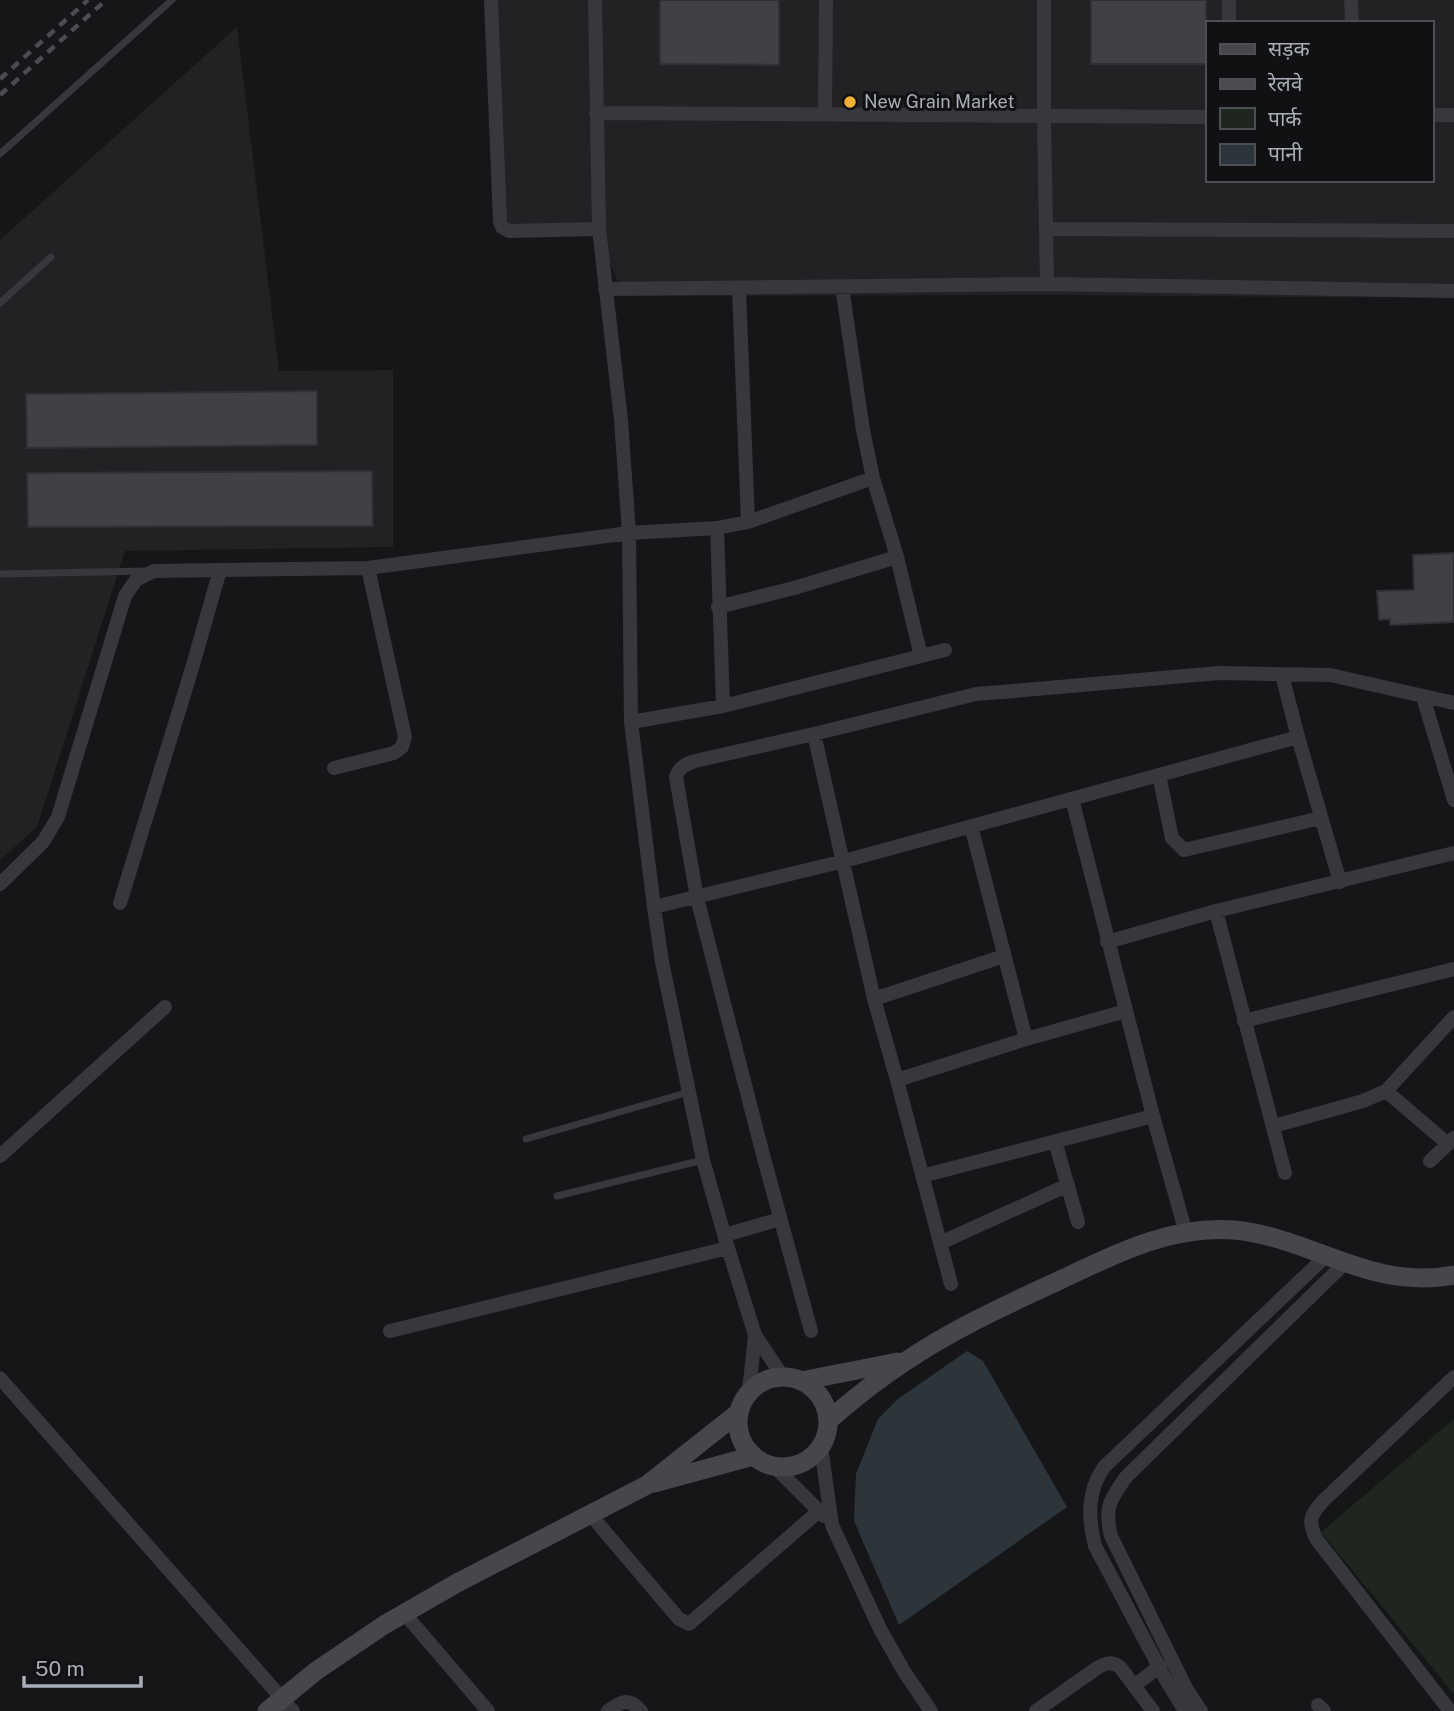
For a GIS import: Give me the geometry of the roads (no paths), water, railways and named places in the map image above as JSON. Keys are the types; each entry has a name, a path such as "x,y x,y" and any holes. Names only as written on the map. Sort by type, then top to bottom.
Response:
{"main road":[{"path":"828,1421 906,1361 1022,1296 1118,1252 1162,1237 1233,1230 1289,1244 1345,1263 1408,1278 1434,1279 1454,1275"},
{"path":"792,1379 820,1397 828,1421 826,1434 821,1447 812,1457 801,1464 775,1467 753,1456 743,1444 738,1429 738,1413 749,1391 771,1378 792,1379 906,1361"},
{"path":"280,1707 316,1671 404,1613 647,1485 738,1413"},
{"path":"647,1485 753,1456"}],"street":[{"path":"491,0 502,227 509,231 599,229"},
{"path":"595,0 599,229 621,420 629,533 631,722 654,907 662,962 704,1160 726,1242 755,1335 792,1379"},
{"path":"825,114 826,0"},
{"path":"1044,0 1047,284"},
{"path":"1228,0 1229,21"},
{"path":"1351,0 1352,21"},
{"path":"596,113 1206,117"},
{"path":"1433,115 1454,116"},
{"path":"1046,229 1454,231"},
{"path":"605,289 1047,284 1454,291"},
{"path":"842,286 863,430 873,478 897,557 921,656"},
{"path":"739,289 748,522"},
{"path":"0,884 51,832 58,817 124,596 136,580 154,572 368,568 629,533 717,528 748,522 873,478"},
{"path":"717,528 723,706"},
{"path":"718,607 794,588 897,557"},
{"path":"334,768 394,754 402,747 405,737 368,568"},
{"path":"120,903 220,570"},
{"path":"631,722 723,706 945,650"},
{"path":"811,1331 697,898 677,771 685,764 695,761 976,694 1219,673 1349,678 1454,704"},
{"path":"1282,675 1340,882"},
{"path":"1423,697 1454,800"},
{"path":"814,734 874,999 951,1284"},
{"path":"654,907 844,861 1298,737"},
{"path":"1159,775 1172,838 1184,850 1321,818"},
{"path":"1072,799 1107,942 1186,1233"},
{"path":"971,827 1026,1039"},
{"path":"1107,942 1216,911 1454,853"},
{"path":"1216,911 1285,1173"},
{"path":"874,999 1004,956"},
{"path":"1244,1021 1454,969"},
{"path":"0,1156 165,1007"},
{"path":"897,1080 1126,1011"},
{"path":"1274,1126 1363,1101 1387,1091 1454,1017"},
{"path":"1387,1091 1451,1141 1430,1161"},
{"path":"922,1176 1153,1116"},
{"path":"1055,1140 1078,1222"},
{"path":"940,1243 1068,1185"},
{"path":"390,1331 726,1242 780,1219"},
{"path":"1185,1711 1095,1546 1090,1526 1090,1499 1095,1480 1104,1467 1325,1257"},
{"path":"1201,1711 1186,1688 1111,1536 1107,1518 1109,1506 1126,1477 1345,1263"},
{"path":"749,1391 755,1335"},
{"path":"1450,1711 1317,1539 1310,1521 1314,1511 1324,1500 1454,1377"},
{"path":"0,1378 280,1707"},
{"path":"1189,1387 1204,1401"},
{"path":"821,1447 832,1525 880,1629 905,1674 931,1711"},
{"path":"775,1467 832,1525"},
{"path":"590,1514 679,1619 688,1624 819,1511"},
{"path":"404,1613 488,1711"},
{"path":"1036,1711 1105,1664 1114,1663 1121,1667 1153,1711"},
{"path":"1134,1686 1160,1667"},
{"path":"608,1711 624,1700 630,1701 641,1711"}],"lane":[{"path":"0,154 172,0"},
{"path":"0,303 51,257"},
{"path":"0,574 154,572"},
{"path":"526,1139 690,1092"},
{"path":"557,1196 704,1160"}],"water":[{"path":"967,1351 983,1361 1067,1507 899,1625 854,1521 856,1474 878,1419 898,1399"}],"railway":[{"path":"0,79 88,0"},
{"path":"0,95 106,0"}],"place":[{"name":"New Grain Market","path":"850,102"}]}
